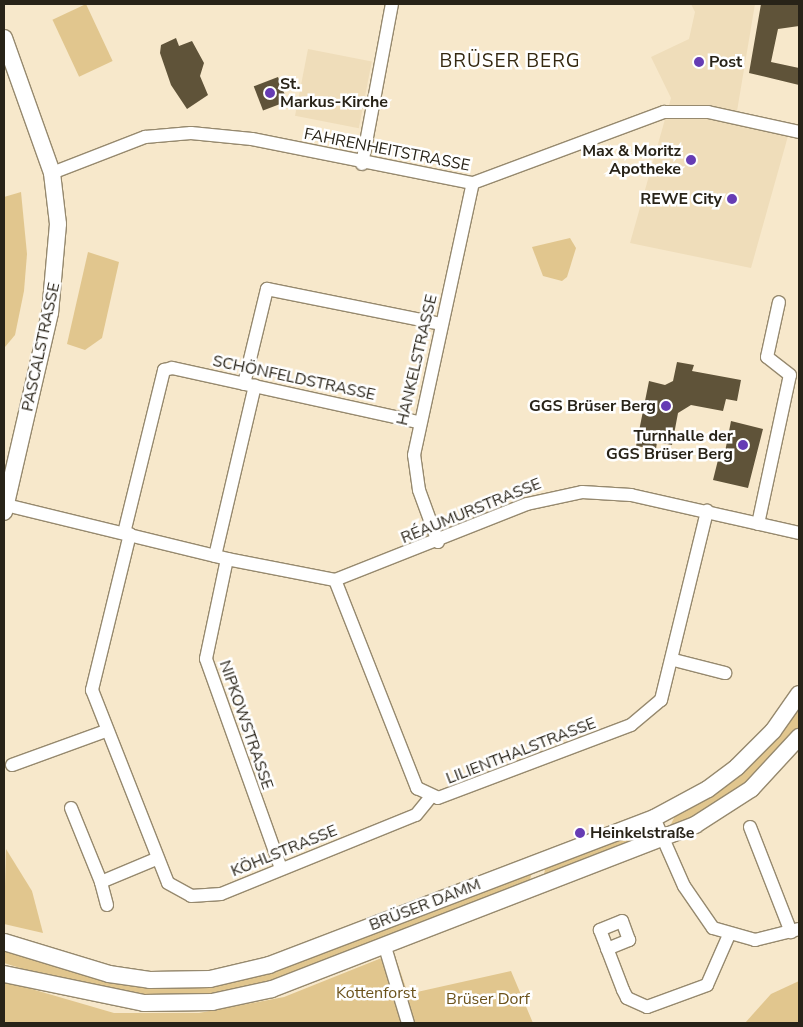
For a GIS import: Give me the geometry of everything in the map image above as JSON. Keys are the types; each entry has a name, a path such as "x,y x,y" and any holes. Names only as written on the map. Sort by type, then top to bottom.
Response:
{"street":[{"path":"362,164 392,4"},
{"name":"PASCALSTRASSE","path":"4,38 52,172 57,269 5,508"},
{"name":"FAHRENHEITSTRASSE","path":"52,172 145,137 191,132 252,139 362,164 473,183 664,112 708,112 799,132"},
{"name":"HANKELSTRASSE","path":"438,542 419,490 414,455 418,422 473,183"},
{"path":"221,558 249,385 268,289 441,324"},
{"path":"758,524 790,375 767,357 780,302"},
{"name":"SCHÖNFELDSTRASSE","path":"127,533 164,370 172,368 418,422"},
{"name":"RÉAUMURSTRASSE","path":"335,580 438,542 543,498 582,492 632,495 799,533"},
{"path":"5,508 127,533 221,558 335,580"},
{"name":"LILIENTHALSTRASSE","path":"335,580 417,788 430,798 446,797 631,724 661,700 674,660 707,511"},
{"name":"KÖHLSTRASSE","path":"127,533 92,690 156,859 168,883 202,898 281,870 416,815 430,798"},
{"name":"NIPKOWSTRASSE","path":"221,558 206,659 281,870"},
{"path":"674,660 725,673"},
{"name":"BRÜSER DAMM","path":"4,942 109,974 150,980 210,979 269,965 654,818 708,789 737,767 774,731 799,694"},
{"path":"12,766 106,731"},
{"name":"BRÜSER DAMM","path":"4,974 144,1003 212,1002 272,989 385,947 696,825 751,788 799,737"},
{"path":"71,808 101,882 107,905"},
{"path":"654,818 696,907 713,928 728,935 755,940 795,931 750,827"},
{"path":"101,882 156,859"},
{"path":"607,949 628,998 647,1007 707,985 728,935"},
{"path":"385,947 408,1023"}],"shaded area":[{"path":"691,4 755,4 735,123 788,136 751,268 630,243 671,98 651,57 689,39 695,12"},
{"path":"308,49 372,61 359,128 295,116"}],"green space":[{"path":"86,4 113,61 79,77 52,20"},
{"path":"21,192 27,254 24,291 15,335 5,347 4,197"},
{"path":"570,238 576,248 567,277 562,281 543,276 532,247"},
{"path":"88,252 119,262 102,338 85,350 67,344"},
{"path":"799,706 799,727 745,784 702,814 669,828 675,816"},
{"path":"647,829 655,832 543,879 546,865"},
{"path":"6,849 32,891 43,933 4,924"},
{"path":"532,871 529,885 282,980 201,997 146,998 81,987 4,963 4,950 121,982 219,983"},
{"path":"394,953 408,994 511,971 533,1023 4,1023 4,981 114,1013 199,1013 284,997"},
{"path":"799,981 799,1023 745,1023 771,994"}],"building":[{"path":"761,4 799,4 799,26 778,29 771,62 799,68 799,85 749,73"},
{"path":"176,38 179,46 192,41 204,63 200,76 208,95 187,109 171,85 160,53 161,45"},
{"name":"St. Markus-Kirche","path":"278,77 287,101 263,111 254,86"},
{"name":"GGS Brüser Berg","path":"677,362 694,365 692,371 741,380 737,401 726,399 723,411 691,405 678,413 672,445 657,442 656,449 636,446 649,381 665,385 673,381"},
{"name":"Turnhalle der GGS Brüser Berg","path":"731,421 763,429 748,488 713,480 719,456 724,457"}],"place":[{"name":"Post","path":"699,62"},
{"name":"St. Markus-Kirche","path":"270,93"},
{"name":"Max & Moritz Apotheke","path":"691,160"},
{"name":"REWE City","path":"732,199"},
{"name":"GGS Brüser Berg","path":"666,406"},
{"name":"Turnhalle der GGS Brüser Berg","path":"743,445"},
{"name":"Heinkelstraße","path":"580,833"}],"district":[{"name":"BRÜSER BERG","path":"510,62"}],"park label":[{"name":"Kottenforst","path":"376,993"},
{"name":"Brüser Dorf","path":"488,999"}]}
